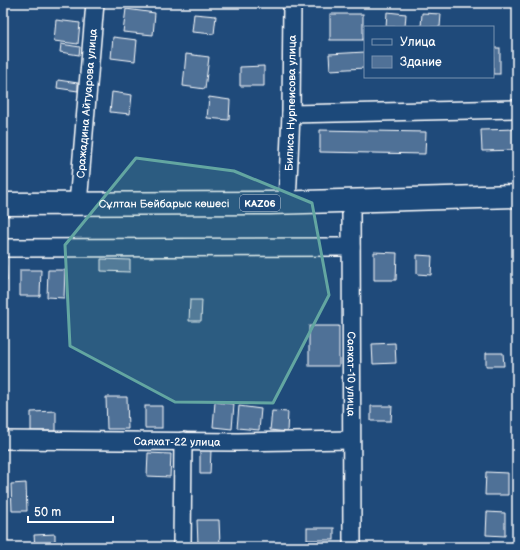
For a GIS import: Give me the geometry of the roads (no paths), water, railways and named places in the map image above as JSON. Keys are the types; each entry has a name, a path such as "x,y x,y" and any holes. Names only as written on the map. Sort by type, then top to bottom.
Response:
{"main road":[{"name":"Сұлтан Бейбарыс көшесі","path":"3,204 287,203 517,196"}],"street":[{"name":"Сражадина Айтуарова улица","path":"78,204 94,3"},
{"name":"Билиса Нурпеисова улица","path":"287,203 291,114 292,3"},
{"path":"291,114 517,109"},
{"name":"Саяхат-10 улица","path":"351,201 352,547"},
{"path":"3,248 351,247"},
{"name":"Саяхат-22 улица","path":"3,440 352,440"},
{"path":"182,547 183,441"}]}
